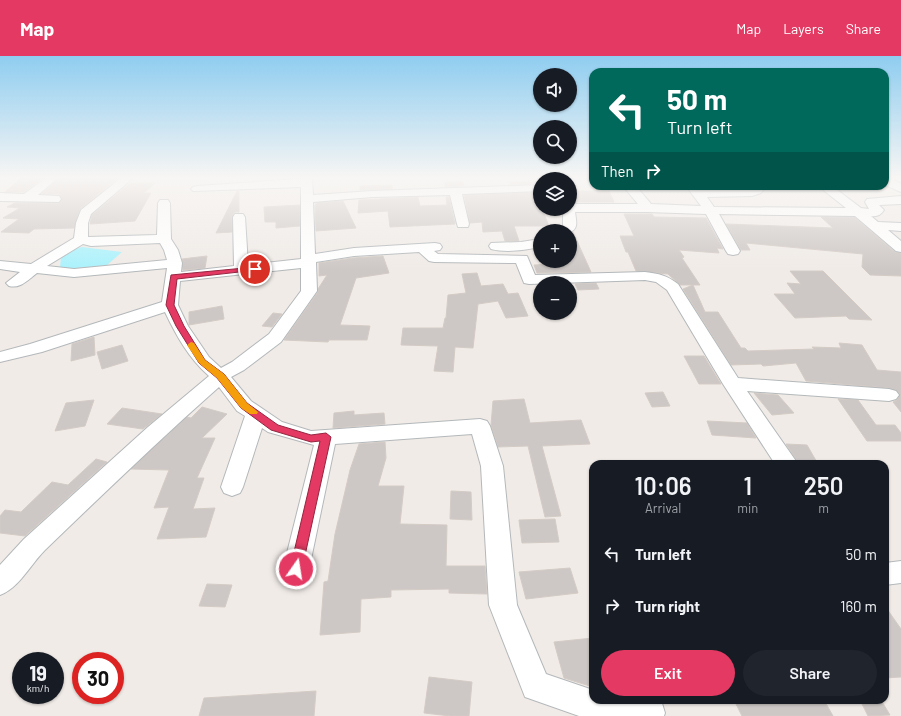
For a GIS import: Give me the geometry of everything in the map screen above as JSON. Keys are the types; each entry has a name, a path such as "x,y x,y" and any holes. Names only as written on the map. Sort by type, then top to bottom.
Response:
{"street":[{"path":"81,240 82,223 85,213 90,209"},
{"path":"164,209 164,239 171,250 174,270 170,305 180,326 202,361 220,376 244,406 275,427 311,438 480,426 492,466 503,605 536,686 589,704"},
{"path":"0,583 34,546 143,443 220,376 238,366 275,338 309,291 308,209"},
{"path":"459,209 463,224"},
{"path":"672,209 875,213 878,210 877,209"},
{"path":"854,209 901,248"},
{"path":"710,210 733,251"},
{"path":"239,217 241,270"},
{"path":"875,226 901,227"},
{"path":"14,283 59,252 81,240 98,242 164,239"},
{"path":"0,265 74,273 174,270 241,270 309,261 354,252 422,248 521,246 533,244"},
{"path":"422,248 434,258 522,259 529,280 645,276 660,278 673,287 732,384 784,460"},
{"path":"0,357 36,348 170,305"},
{"path":"732,384 889,395"},
{"path":"232,487 256,414"},
{"path":"296,569 326,437"},
{"path":"889,574 901,572"},
{"path":"589,704 649,713 646,704"}],"water":[{"path":"82,247 122,252 106,266 60,269 61,256 69,251"}],"building":[{"path":"19,209 80,209 74,228 34,229 29,233 1,232 19,219 3,218"},
{"path":"99,209 142,209 135,221 90,224 92,215"},
{"path":"228,209 239,209 239,212 235,212 232,216 232,232 216,233"},
{"path":"264,209 300,209 300,226 276,228 276,222 265,222"},
{"path":"315,209 347,209 356,228 316,231"},
{"path":"358,209 452,209 455,224 390,227 388,211 358,213"},
{"path":"467,209 533,209 533,216 545,216 548,224 514,226 519,241 505,241 502,231 483,232 482,222 470,223"},
{"path":"624,214 652,214 654,217 706,218 723,249 717,248 719,253 679,250 684,257 682,258 700,285 680,285 668,274 636,271 620,236 634,236"},
{"path":"821,217 854,217 895,252 901,253 901,276 870,275 862,267 863,254 746,243 750,250 741,250 726,224 833,228"},
{"path":"577,241 591,272 537,273 535,268 577,268"},
{"path":"207,256 205,268 183,270 182,259"},
{"path":"383,256 389,273 356,278 340,325 370,326 367,340 329,340 328,342 284,340 318,292 318,289 327,275 319,276 319,263 353,258"},
{"path":"790,271 823,271 872,320 849,319 846,316 795,318 774,294 795,294 787,283 801,284"},
{"path":"477,273 481,286 503,284 508,294 518,293 528,316 506,318 498,301 478,304 473,348 455,347 453,372 434,371 438,346 401,345 403,328 443,328 446,318 448,295 466,293 462,274"},
{"path":"596,283 599,289 578,290 577,284"},
{"path":"693,285 705,312 718,312 741,348 745,348 748,351 814,349 812,347 841,348 839,343 862,345 877,370 901,372 901,412 893,402 897,400 900,394 896,390 889,388 806,381 796,363 763,366 761,364 731,365 683,289"},
{"path":"222,306 224,319 189,325 189,312"},
{"path":"273,313 282,314 272,327 262,326"},
{"path":"94,337 95,355 71,361 72,344"},
{"path":"122,345 128,361 102,369 97,352"},
{"path":"684,356 704,356 721,384 699,384"},
{"path":"663,392 670,406 652,407 645,393"},
{"path":"754,393 778,395 794,413 772,415"},
{"path":"524,399 530,423 581,420 590,444 542,446 561,516 545,517 528,446 498,447 491,425 493,401"},
{"path":"838,399 858,400 876,425 895,425 901,433 901,441 867,441"},
{"path":"94,400 85,426 55,431 66,403"},
{"path":"202,407 227,414 202,438 215,438 197,478 204,478 193,509 215,508 206,537 157,539 169,507 154,508 169,470 131,469 187,417 191,418"},
{"path":"122,408 162,414 143,429 107,424"},
{"path":"354,411 354,415 384,413 385,424 333,428 334,413"},
{"path":"707,421 747,423 756,438 712,435"},
{"path":"385,442 386,458 378,486 404,486 400,524 447,525 446,566 485,566 487,594 449,593 449,589 391,590 391,597 361,599 360,632 320,635 324,582 328,581 335,534 350,470 359,444"},
{"path":"786,444 807,445 816,460 796,460"},
{"path":"96,459 107,462 25,536 0,533 0,516 5,510 21,512 52,482 68,485"},
{"path":"451,491 471,492 472,520 450,519"},
{"path":"555,519 559,542 522,543 519,520"},
{"path":"570,568 578,593 526,599 519,572"},
{"path":"207,584 232,585 225,607 199,606"},
{"path":"889,612 901,629 901,677 889,678"},
{"path":"589,638 589,686 564,678 554,642"},
{"path":"429,677 472,682 469,716 450,716 424,713"},
{"path":"316,691 314,716 199,716 204,698"},
{"path":"736,704 826,704 833,716 742,716"},
{"path":"862,704 883,704 890,715 868,716"}],"slow traffic":[{"path":"191,345 202,361 220,376 244,406 253,412"}],"route":[{"path":"255,269 173,277 170,305 180,326 202,361 220,376 244,406 275,427 311,438 326,437 296,569"}]}
